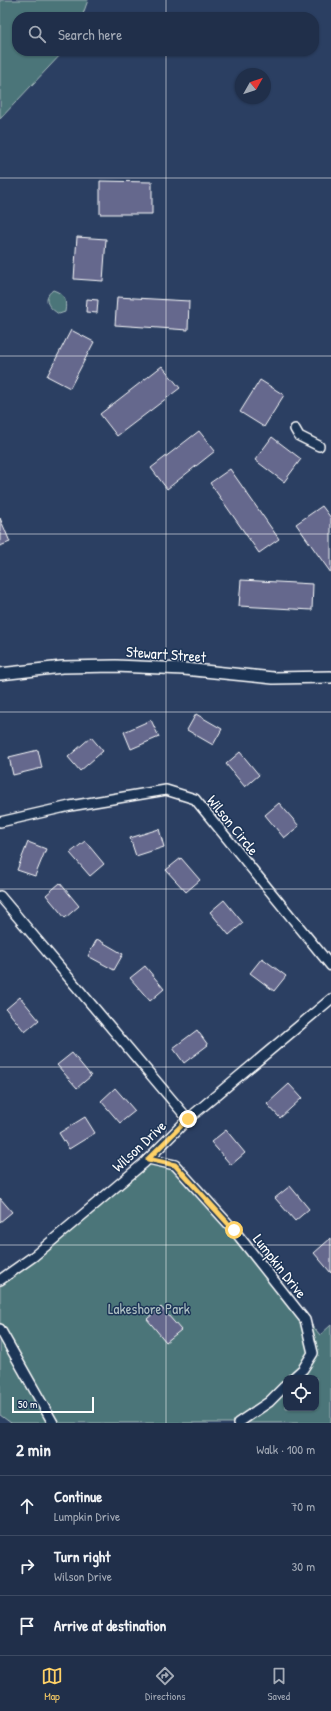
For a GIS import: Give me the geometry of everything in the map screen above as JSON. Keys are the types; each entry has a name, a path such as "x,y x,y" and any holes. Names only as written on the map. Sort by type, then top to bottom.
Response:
{"street":[{"path":"295,429 299,436 320,446"},
{"name":"Stewart Street","path":"0,674 62,667 116,666 184,669 273,678 331,677"},
{"name":"Wilson Circle","path":"0,822 70,806 166,790 195,799 331,966"},
{"path":"0,896 188,1119"},
{"name":"Wilson Drive","path":"0,1280 38,1252 148,1159 188,1119 331,999"},
{"name":"Lumpkin Drive","path":"148,1159 175,1165 234,1230 305,1320 314,1353 303,1369 296,1375"},
{"path":"0,1329 53,1423"},
{"path":"238,1423 269,1402 283,1388"}],"green space":[{"path":"0,0 88,0 84,12 12,12 12,56 59,56 0,119"},
{"path":"53,290 63,296 66,304 65,312 59,314 52,309 48,303 47,297"},
{"name":"Lakeshore Park","path":"148,1159 175,1165 234,1230 320,1335 331,1325 331,1423 11,1423 0,1415 0,1279"}],"building":[{"path":"100,181 152,182 152,214 100,214"},
{"path":"77,237 106,239 103,281 74,279"},
{"path":"117,297 189,301 188,330 115,325"},
{"path":"87,299 98,300 97,313 86,312"},
{"path":"71,330 94,342 70,388 47,376"},
{"path":"162,366 180,388 117,436 100,414"},
{"path":"260,380 284,395 264,427 240,412"},
{"path":"199,431 215,451 167,489 151,468"},
{"path":"272,437 301,459 284,482 255,460"},
{"path":"230,469 279,539 259,553 210,483"},
{"path":"322,506 331,518 331,573 296,524"},
{"path":"0,518 10,542 0,546"},
{"path":"241,580 313,584 312,610 239,606"},
{"path":"196,714 222,729 213,745 187,730"},
{"path":"151,720 159,737 131,749 124,732"},
{"path":"91,737 103,751 80,771 68,757"},
{"path":"38,750 42,768 13,775 9,757"},
{"path":"240,752 259,775 245,787 226,764"},
{"path":"279,803 299,826 284,838 265,815"},
{"path":"159,829 164,847 136,856 130,838"},
{"path":"85,841 104,864 90,876 70,853"},
{"path":"28,842 46,849 35,876 17,870"},
{"path":"181,858 200,880 186,892 166,870"},
{"path":"60,883 79,906 65,918 46,895"},
{"path":"224,900 243,923 229,935 210,912"},
{"path":"97,939 123,954 114,970 88,956"},
{"path":"262,958 286,976 274,991 250,973"},
{"path":"145,966 164,989 150,1001 130,978"},
{"path":"20,997 39,1020 25,1032 6,1009"},
{"path":"197,1030 208,1045 184,1063 173,1048"},
{"path":"72,1053 91,1076 77,1088 57,1065"},
{"path":"289,1084 302,1098 280,1118 267,1104"},
{"path":"115,1088 135,1111 120,1123 101,1101"},
{"path":"85,1117 95,1133 69,1149 59,1133"},
{"path":"226,1130 245,1153 231,1165 211,1142"},
{"path":"290,1186 309,1209 295,1221 275,1198"},
{"path":"0,1198 12,1212 0,1222"},
{"path":"331,1238 331,1273 314,1253"},
{"path":"161,1307 181,1330 166,1342 147,1319"}],"route":[{"path":"188,1119 148,1159 175,1165 234,1230"}]}
